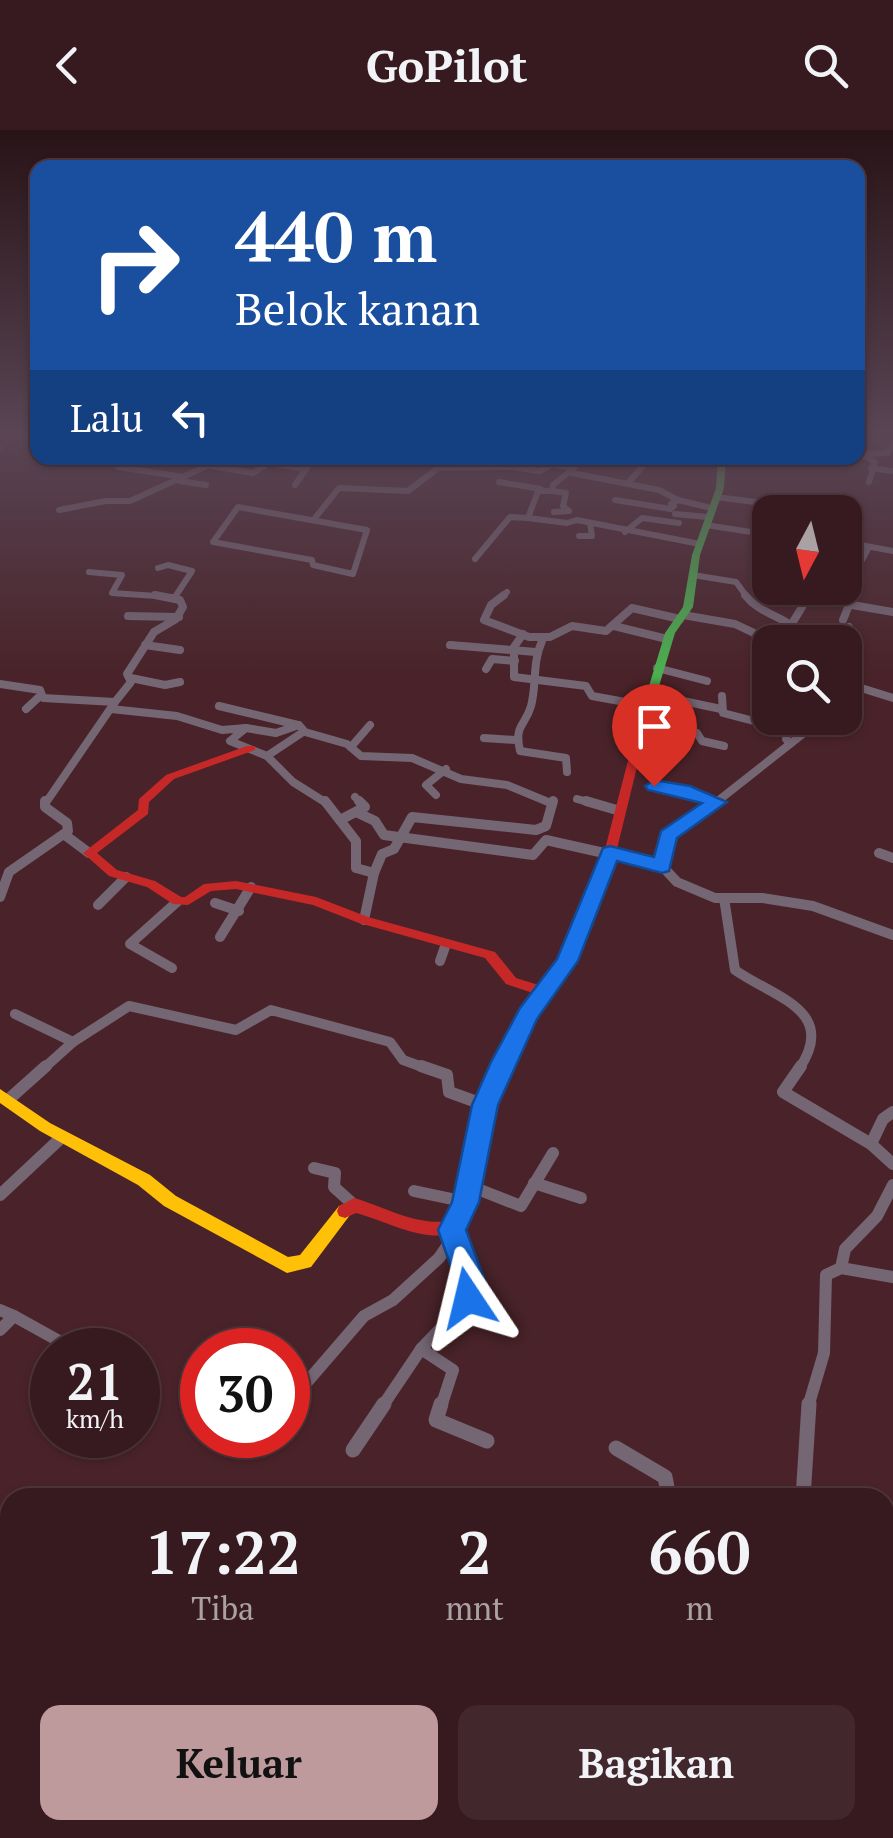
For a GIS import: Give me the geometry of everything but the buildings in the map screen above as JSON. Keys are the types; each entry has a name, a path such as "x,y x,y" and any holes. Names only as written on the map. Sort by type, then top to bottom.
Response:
{"street":[{"path":"234,514 213,542 312,560 313,565 329,571 354,574 368,531 282,514"},
{"path":"315,518 318,514"},
{"path":"528,518 530,514"},
{"path":"675,514 680,514"},
{"path":"310,1379 364,1316 392,1300 439,1258 453,1233 470,1186 485,1105 518,1032 567,961 610,853 657,668 682,617 709,514"},
{"path":"714,514 752,532"},
{"path":"476,559 510,517 590,523 700,544"},
{"path":"625,532 642,518 679,523"},
{"path":"578,536 592,536 590,523"},
{"path":"862,545 889,550"},
{"path":"862,560 870,547"},
{"path":"158,568 168,564 192,571 174,597"},
{"path":"89,572 122,574 111,592 114,594 174,597 183,607 178,616 154,632 127,674 130,678"},
{"path":"693,575 736,582 754,606 795,625"},
{"path":"506,592 491,605 484,620 542,640 558,637 572,626 603,631 632,608 752,631"},
{"path":"793,622 803,605"},
{"path":"846,625 852,605 893,612"},
{"path":"128,616 178,616"},
{"path":"614,626 668,639"},
{"path":"523,634 514,649 514,677 586,686 590,695 625,702 622,716 697,733 702,741 724,746"},
{"path":"542,640 536,652 532,704 516,727 515,740 520,751 566,758 567,772"},
{"path":"145,645 180,650"},
{"path":"450,645 536,652"},
{"path":"471,656 476,647"},
{"path":"486,669 490,660 514,660"},
{"path":"657,668 706,681"},
{"path":"130,678 164,685 180,682"},
{"path":"0,897 5,874 65,835 67,823 44,802 130,678"},
{"path":"0,684 40,690 40,696 26,709"},
{"path":"862,689 893,698"},
{"path":"650,694 721,709 726,715 788,730 786,739 790,744"},
{"path":"40,696 177,716 222,730 246,728 276,733 301,728"},
{"path":"721,709 722,696"},
{"path":"220,706 301,728 351,747 361,756 412,758 471,782 508,786 552,800 546,826 519,831 417,816 398,838 394,849 382,854 364,920"},
{"path":"351,747 370,725"},
{"path":"246,728 229,740 266,756 293,782 326,802 356,841 356,868 374,874"},
{"path":"266,756 301,728"},
{"path":"662,866 668,836 801,735"},
{"path":"484,738 515,740"},
{"path":"90,852 144,811 144,801 163,782 251,748"},
{"path":"436,794 426,785 446,770"},
{"path":"654,786 684,790 717,802"},
{"path":"340,820 366,806 355,797"},
{"path":"577,799 620,811"},
{"path":"356,812 375,820 384,835 398,838 533,854 546,840 610,853 662,866 677,882 727,898 822,908 893,935"},
{"path":"65,835 104,867 151,884 178,901"},
{"path":"879,853 893,858"},
{"path":"98,905 126,877"},
{"path":"172,968 130,944 178,901 188,900 208,887 251,887 316,900 364,920 490,956 512,980 548,993"},
{"path":"220,937 251,887"},
{"path":"727,898 729,954 735,970 794,1002 810,1030 812,1046 784,1090 871,1144 893,1164"},
{"path":"215,903 240,910"},
{"path":"440,961 446,944"},
{"path":"354,1204 341,1213 305,1262 287,1265 170,1201 135,1174 62,1136 4,1098 72,1042 114,1012 130,1006 236,1030 260,1012 272,1010 390,1042 402,1060 447,1076 450,1092 485,1105"},
{"path":"15,1014 72,1042"},
{"path":"871,1144 883,1119 893,1112"},
{"path":"0,1195 62,1136"},
{"path":"470,1186 518,1207 554,1153"},
{"path":"314,1168 335,1174 334,1187 354,1204 453,1233"},
{"path":"534,1183 582,1198"},
{"path":"841,1268 845,1249 877,1216 893,1186"},
{"path":"414,1192 466,1202"},
{"path":"353,1450 421,1349 460,1309 471,1289 453,1233"},
{"path":"803,1488 804,1417 824,1353 826,1275 841,1268 893,1277"},
{"path":"0,1330 7,1313 35,1328"},
{"path":"421,1349 453,1370 436,1420 487,1441"},
{"path":"616,1448 665,1477 667,1488"}],"traffic: fast":[{"path":"642,726 670,633 688,607 696,555 711,514"}],"traffic: slow":[{"path":"0,1095 45,1127 144,1180 170,1201 287,1265 305,1262 345,1211"}],"traffic: jam":[{"path":"345,1211 354,1205 417,1227 456,1227 470,1186 485,1105 523,1023 567,961 610,853 642,726"},
{"path":"251,748 170,777 143,801 144,811 89,853 113,873 151,884 178,901 188,901 208,887 236,885 316,901 364,920 490,955 511,981 548,993"}],"route":[{"path":"468,1298 470,1281 452,1230 459,1223 466,1202 476,1139 503,1062 528,1014 554,984 567,961 610,853 662,866 668,836 717,802 684,790 654,786"}]}
